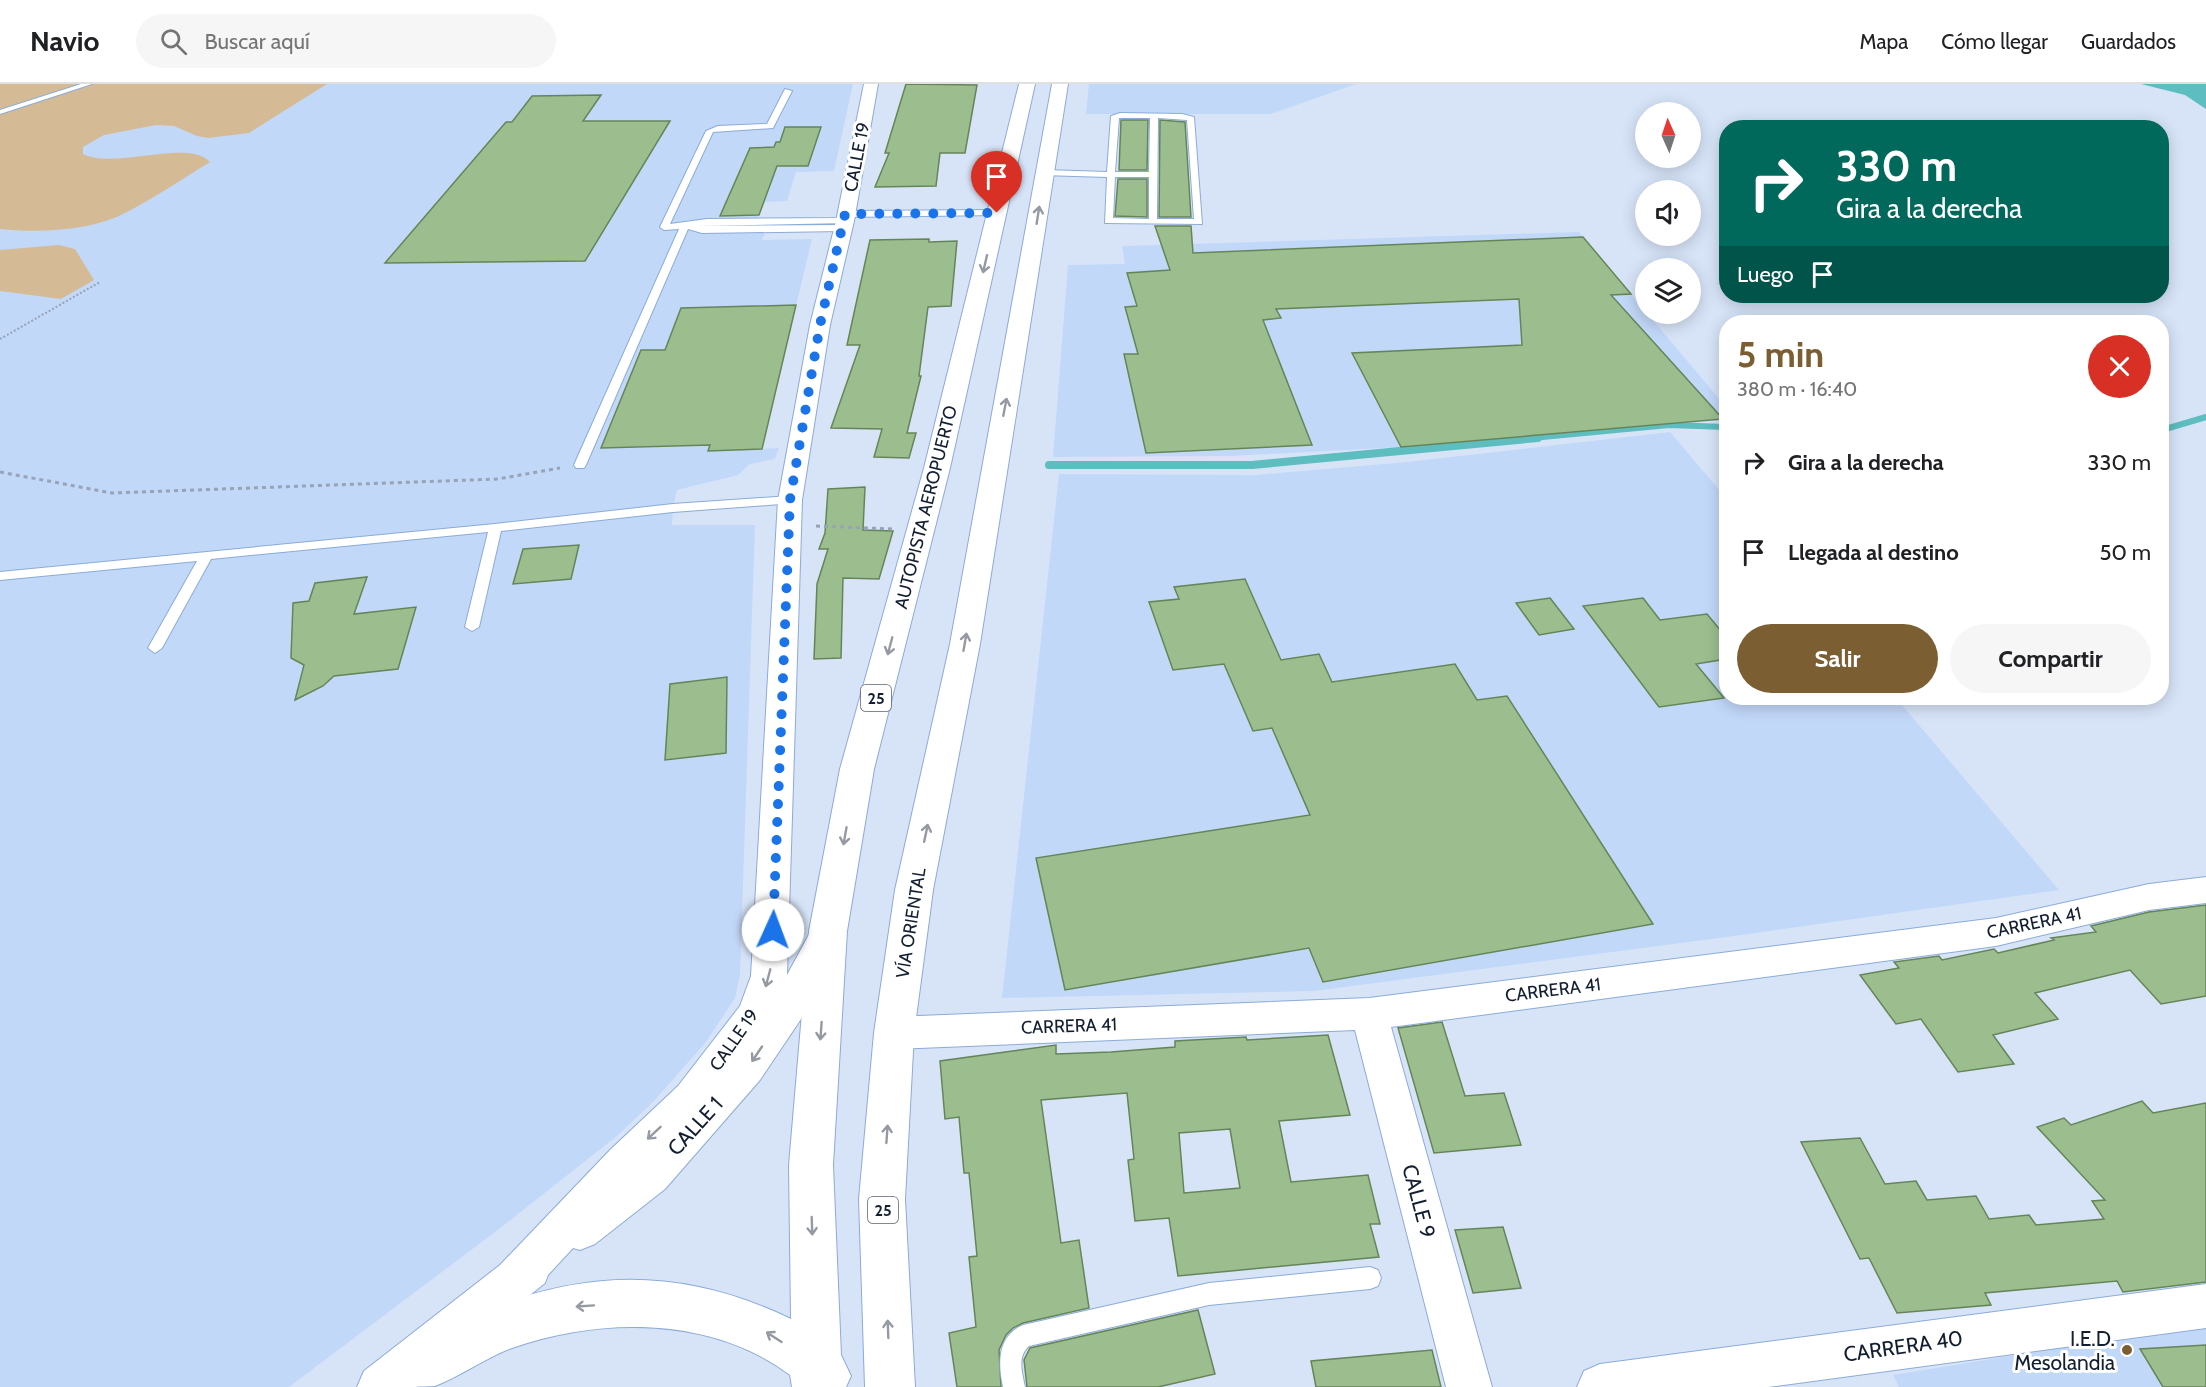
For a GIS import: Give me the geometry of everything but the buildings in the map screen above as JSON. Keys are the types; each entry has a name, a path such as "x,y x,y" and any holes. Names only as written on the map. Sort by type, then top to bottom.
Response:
{"highway":[{"name":"AUTOPISTA AEROPUERTO","path":"828,931 857,770 921,530 1027,84"},
{"name":"25","path":"1045,173 1060,84"},
{"name":"VÍA ORIENTAL","path":"890,1387 882,1199 894,1033 914,890 965,644 993,465 1015,353 1045,173"},
{"name":"25","path":"822,1379 810,1165 828,931"},
{"path":"387,1387 434,1357 503,1325 573,1306 640,1301 704,1309 763,1330 822,1379"}],"street":[{"name":"CALLE 19","path":"515,1280 625,1162 692,1098 755,1014 766,986 772,953 789,513 820,325 844,221 871,84"},
{"name":"CARRERA 41","path":"894,1033 1369,1014 1996,932 2149,897 2206,890"},
{"name":"CALLE 1","path":"515,1280 651,1176 747,1068 788,1008 828,931"},
{"name":"CALLE 9","path":"1369,1014 1469,1387"},
{"path":"380,1387 515,1280"},
{"name":"CARRERA 40","path":"1600,1387 2206,1306"}],"lane":[{"path":"0,112 88,84"},
{"path":"788,91 770,126 718,128 710,131 664,226 685,226 702,231 997,213"},
{"path":"1153,222 1154,115"},
{"path":"1154,115 1191,118 1199,222 1107,221 1112,174 1115,116 1154,115"},
{"path":"1045,173 1153,175"},
{"path":"580,465 685,226"},
{"path":"0,576 495,528 673,508 789,513"},
{"path":"472,627 495,528"},
{"path":"155,648 207,555"},
{"path":"1014,1387 1009,1359 1013,1345 1023,1336 1209,1294 1370,1278"}],"path":[{"path":"0,339 100,282"},
{"path":"0,472 112,493 498,479 580,465"},
{"path":"789,513 921,530"}],"shaded area":[{"path":"0,84 853,84 834,171 796,172 787,201 764,202 758,218 773,218 771,227 762,228 761,232 765,233 762,240 812,239 762,449 779,448 775,459 750,464 738,475 677,490 673,508 672,525 755,525 740,975 735,998 706,1042 654,1101 617,1136 499,1229 289,1387 0,1387"},
{"path":"0,84 327,84 249,133 208,138 174,126 156,125 104,135 83,147 83,154 114,159 186,153 200,155 210,162 145,202 110,220 79,227 30,231 0,229"},
{"path":"1089,84 1356,84 1271,114 1086,114"},
{"path":"2141,84 2206,84 2206,109 2185,95"},
{"path":"1579,232 1635,299 1635,324 1656,324 1719,399 1719,421 1401,447 1230,456 1053,457 1068,265 1125,264 1122,246"},
{"path":"59,245 75,249 94,280 61,299 0,291 0,250"},
{"path":"1670,432 1719,490 1719,705 1902,705 2059,890 1727,937 1314,991 1002,998 1059,474 1256,475 1407,462"},
{"name":"I.E.D. Mesolandia","path":"2206,1324 2206,1387 1899,1387 1893,1375"}],"waterway":[{"path":"2169,428 2206,417"},
{"path":"1522,439 1669,425 1719,427"},
{"path":"1049,465 1252,465 1538,438"}],"place":[{"name":"I.E.D. Mesolandia","path":"2127,1350"}],"route":[{"path":"773,930 790,500 820,325 845,214 997,213"}]}
